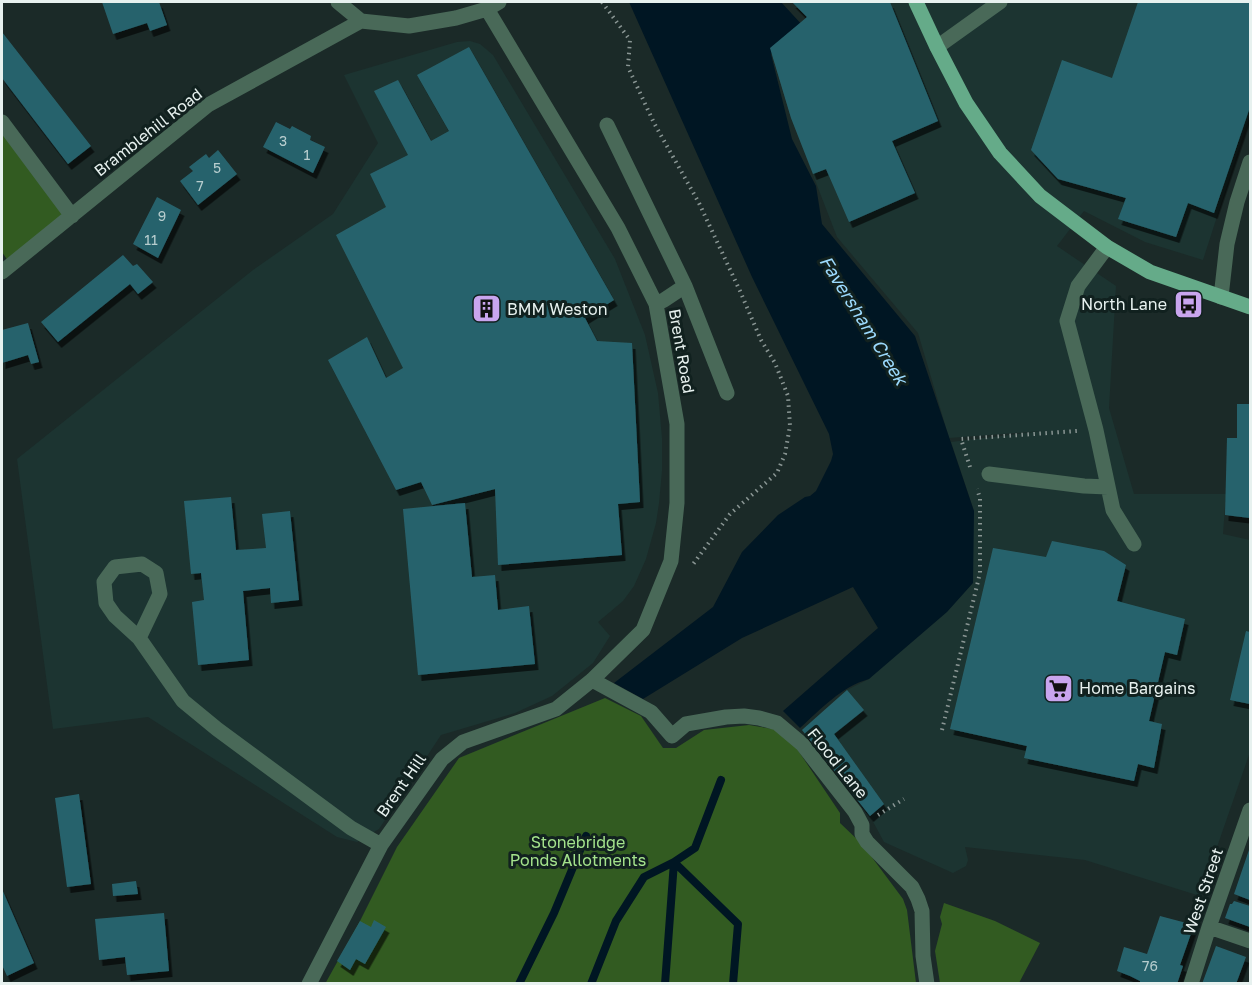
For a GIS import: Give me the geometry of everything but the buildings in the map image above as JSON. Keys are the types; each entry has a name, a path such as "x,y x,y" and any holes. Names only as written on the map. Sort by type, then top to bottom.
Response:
{"main road":[{"path":"916,2 966,103 1000,153 1040,196 1107,248 1150,272 1251,307"}],"street":[{"path":"338,2 361,21 409,26 456,18 493,5"},
{"path":"937,47 1000,2"},
{"name":"Brent Road","path":"493,5 618,228 656,303 677,424 677,503 671,561 643,630 592,680"},
{"name":"Bramblehill Road","path":"4,263 72,216 208,105 361,21"},
{"path":"2,122 72,216"},
{"path":"607,125 685,286 727,393"},
{"path":"1221,297 1227,244 1244,204 1251,162"},
{"path":"1107,248 1078,286 1067,321 1096,430 1113,510 1134,544"},
{"path":"656,303 685,286"},
{"path":"989,474 1084,486 1108,486"},
{"path":"139,638 160,594 156,573 142,564 115,567 104,582 106,603 115,616 139,638 183,701 217,729 351,828 381,845"},
{"name":"Flood Lane","path":"592,680 651,712 672,736 686,724 744,716 777,723 802,744 855,812 867,842 912,887 922,911 923,956 927,984"},
{"name":"Brent Hill","path":"309,984 381,845 442,759 463,742 556,709 592,680"},
{"name":"West Street","path":"1191,984 1251,810"},
{"path":"1209,927 1251,941"}],"path":[{"path":"971,468 962,439 1096,430"},
{"path":"942,730 980,573 980,498 977,488"},
{"path":"862,825 904,799"}],"shaded area":[{"path":"792,2 1250,2 1250,114 1203,260 1145,242 1084,211 1057,246 1116,286 1109,408 1134,494 1226,494 1223,534 1250,540 1250,752 1200,896 1085,860 965,847 968,860 966,866 953,873 884,842 870,816 802,730 847,690 869,679 974,511 951,442 1042,431 949,438 918,333 837,237 791,118 770,48 807,18"},
{"path":"470,41 480,44 493,55 615,259 645,335 658,393 662,438 659,503 646,559 634,586 623,601 598,622 610,636 593,663 552,696 515,713 441,735 379,829 357,842 337,837 148,717 53,729 17,459 253,270 333,214 378,143 344,75 457,42"}],"green space":[{"path":"2,122 72,216 10,264 2,252"},
{"name":"Stonebridge Ponds Allotments","path":"605,698 641,716 663,748 676,748 704,730 749,725 785,731 840,813 840,823 862,844 903,899 907,910 916,983 325,984 397,847 459,758"},
{"path":"944,903 995,921 1040,943 1019,983 940,983 935,951 942,924 940,917"}],"water":[{"name":"Faversham Creek","path":"629,2 781,2 804,27 771,54 792,139 816,186 822,224 915,336 974,511 973,583 947,612 869,679 840,693 800,728 783,711 878,628 853,587 742,638 643,699 614,683 713,607 742,552 778,515 816,491 833,454 829,434 752,277"}],"waterway":[{"path":"665,984 674,862 695,848 721,780"},
{"path":"519,984 554,913 586,836"},
{"path":"591,984 616,921 644,877 674,862 738,924 733,984"}],"place":[{"name":"North Lane","path":"1188,304"},
{"name":"BMM Weston","path":"486,309"},
{"name":"Home Bargains","path":"1058,688"}]}
